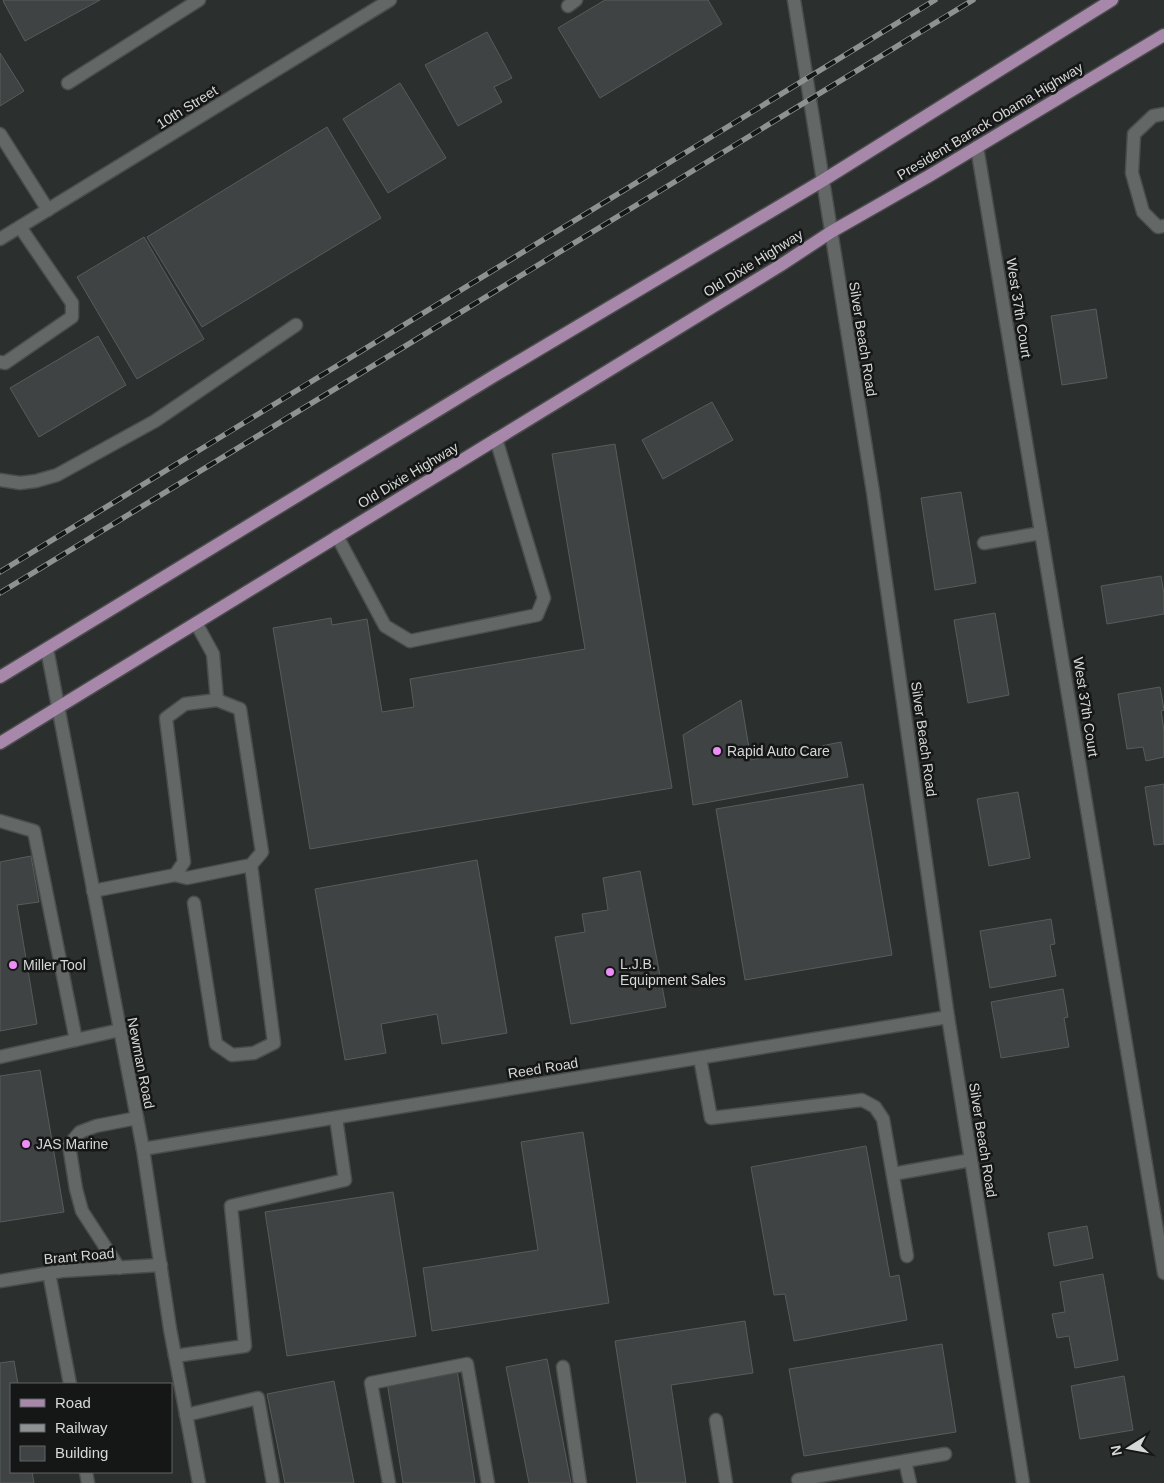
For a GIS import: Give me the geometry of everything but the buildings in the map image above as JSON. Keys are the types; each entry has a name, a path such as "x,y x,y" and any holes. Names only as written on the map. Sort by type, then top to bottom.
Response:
{"main road":[{"path":"0,677 494,376 822,181 1112,0"},
{"name":"President Barack Obama Highway","path":"831,232 1164,35"},
{"name":"Old Dixie Highway","path":"0,743 781,265 831,232"}],"street":[{"path":"68,83 199,0"},
{"name":"Silver Beach Road","path":"794,0 873,492 948,1017 1023,1483"},
{"name":"10th Street","path":"0,239 383,2"},
{"path":"1164,114 1153,116 1134,134 1132,173 1143,212 1158,227 1164,226"},
{"path":"0,134 48,210"},
{"name":"West 37th Court","path":"977,147 1164,1273"},
{"path":"0,362 5,363 72,317 72,303 20,227"},
{"path":"0,480 20,483 58,475 155,421 296,325"},
{"path":"337,536 385,626 410,641 537,615 544,598 496,439"},
{"path":"984,543 1041,533"},
{"path":"196,623 214,654 217,700"},
{"name":"Newman Road","path":"47,649 143,1149 175,1356 199,1483"},
{"path":"93,891 175,875 187,878 251,865 262,852 240,709 217,700 185,704 166,718 184,862 175,875"},
{"path":"0,821 34,830 76,1040"},
{"path":"194,903 216,1044 232,1055 254,1053 274,1043 251,865"},
{"name":"Reed Road","path":"143,1149 948,1017"},
{"path":"0,1057 120,1030"},
{"path":"700,1058 711,1118 862,1100 875,1107 883,1118 908,1256"},
{"path":"119,1268 82,1211 76,1189 69,1145 80,1132 96,1126 137,1118"},
{"path":"175,1356 245,1346 231,1206 345,1180 336,1118"},
{"path":"893,1174 971,1160"},
{"name":"Brant Road","path":"0,1282 49,1273 161,1265"},
{"path":"49,1273 70,1383"},
{"path":"389,1483 371,1383 468,1364 488,1483"},
{"path":"563,1367 580,1483"},
{"path":"186,1415 258,1398 273,1483"},
{"path":"716,1420 726,1483"},
{"path":"798,1480 848,1477 905,1461 945,1454"},
{"path":"905,1461 910,1483"}],"railway":[{"path":"0,572 935,0"},
{"path":"0,593 973,0"}],"place":[{"name":"Rapid Auto Care","path":"717,751"},
{"name":"Miller Tool","path":"13,965"},
{"name":"L.J.B. Equipment Sales","path":"610,972"},
{"name":"JAS Marine","path":"26,1144"}]}
